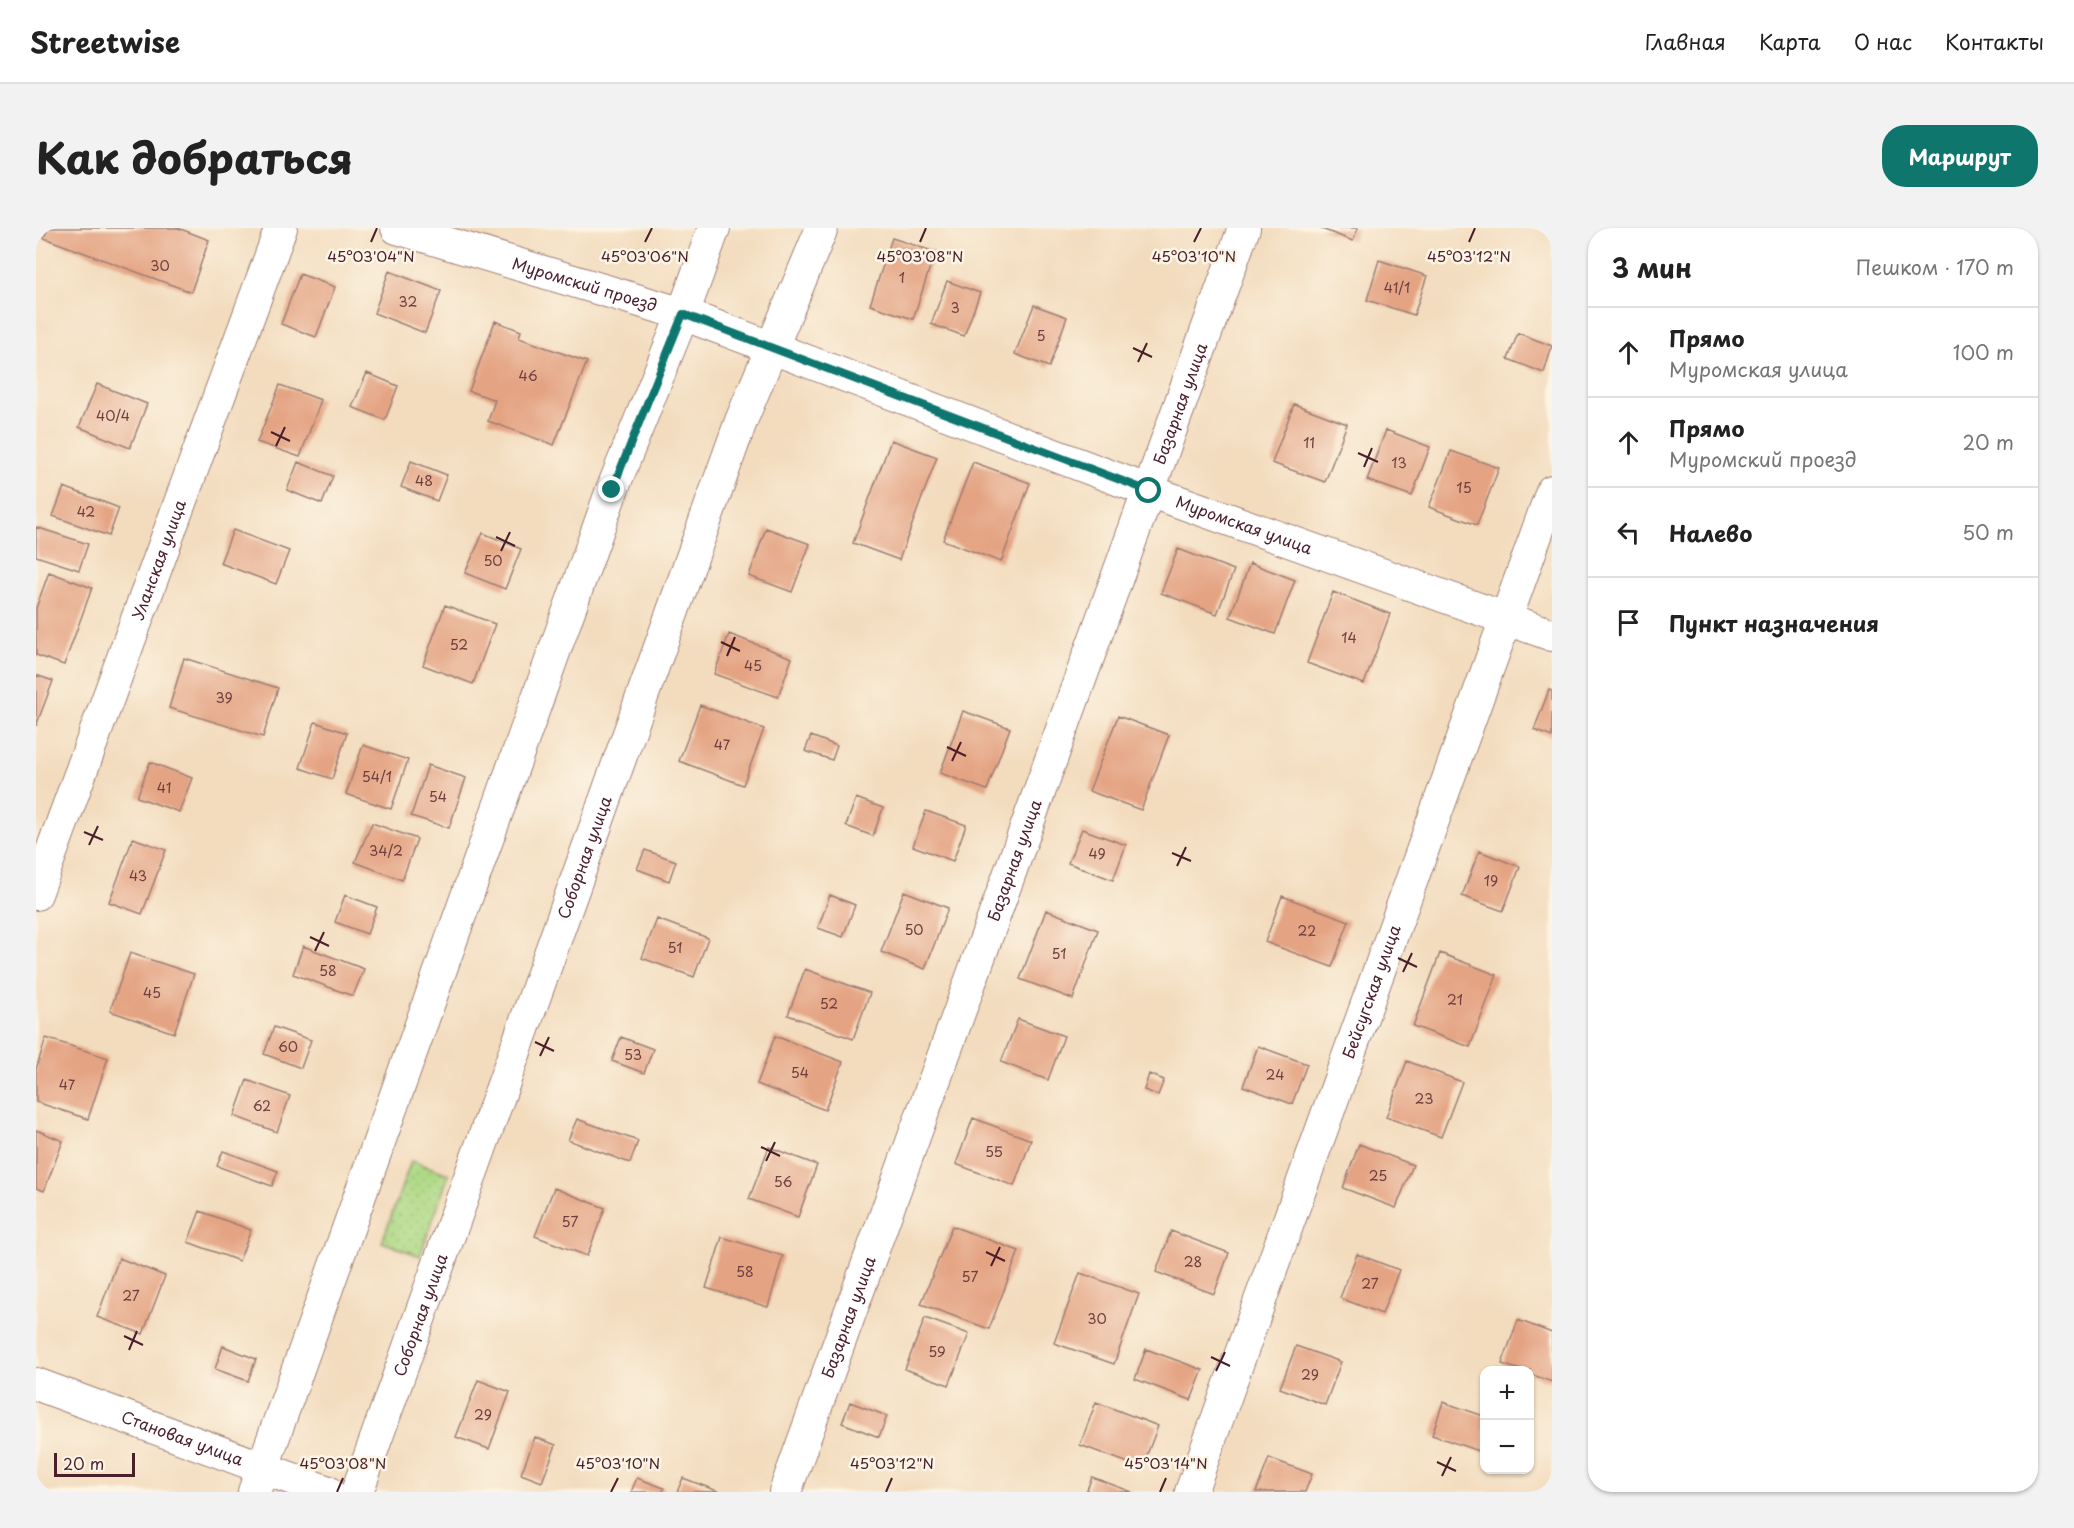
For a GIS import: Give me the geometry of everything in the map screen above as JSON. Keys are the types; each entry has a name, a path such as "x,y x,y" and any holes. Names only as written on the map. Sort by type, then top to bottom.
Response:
{"street":[{"name":"Уланская улица","path":"36,894 281,228"},
{"name":"Муромский проезд","path":"398,228 683,314 771,348"},
{"path":"259,1480 612,490 683,314 714,228"},
{"name":"Соборная улица","path":"357,1492 741,421 822,228"},
{"name":"Базарная улица","path":"785,1492 1244,228"},
{"name":"Муромская улица","path":"771,348 1149,491 1552,634"},
{"name":"Бейсугская улица","path":"1191,1492 1552,491"},
{"name":"Становая улица","path":"36,1384 259,1480 328,1492"}],"green space":[{"path":"411,1161 449,1174 420,1256 382,1242"}],"building":[{"path":"48,228 178,228 209,240 191,292 44,238"},
{"path":"1319,228 1358,228 1353,241"},
{"path":"892,238 935,252 913,319 870,305"},
{"path":"1379,260 1427,276 1414,315 1367,300"},
{"path":"389,271 441,291 425,333 374,313"},
{"path":"300,274 335,287 316,337 281,324"},
{"path":"947,281 980,293 964,336 931,324"},
{"path":"1034,305 1067,317 1049,367 1015,354"},
{"path":"495,321 521,331 519,338 587,362 554,445 488,421 495,400 469,391"},
{"path":"1518,333 1552,346 1544,373 1508,359"},
{"path":"367,373 398,386 385,420 352,407"},
{"path":"97,384 147,404 130,448 79,427"},
{"path":"280,385 321,400 300,457 257,442"},
{"path":"1294,404 1347,424 1325,482 1272,463"},
{"path":"1386,430 1430,447 1412,496 1367,480"},
{"path":"891,440 937,457 899,560 853,543"},
{"path":"1451,451 1499,468 1477,525 1429,507"},
{"path":"411,461 447,475 437,501 401,487"},
{"path":"298,462 333,476 322,504 287,490"},
{"path":"973,462 1030,483 1001,562 943,540"},
{"path":"64,487 119,508 109,536 53,516"},
{"path":"36,527 88,544 79,570 36,556"},
{"path":"766,528 810,544 792,592 749,576"},
{"path":"233,530 289,551 276,584 220,563"},
{"path":"483,533 521,549 505,589 465,573"},
{"path":"1178,549 1234,570 1217,614 1161,593"},
{"path":"1250,563 1295,580 1275,634 1230,617"},
{"path":"49,572 92,588 64,665 36,655 36,608"},
{"path":"1333,592 1390,614 1364,684 1307,663"},
{"path":"445,605 495,624 473,684 423,665"},
{"path":"729,634 792,658 778,697 714,674"},
{"path":"184,658 278,688 263,737 169,708"},
{"path":"36,675 53,681 36,726"},
{"path":"1549,690 1552,691 1552,737 1534,730"},
{"path":"700,705 764,729 743,785 679,761"},
{"path":"963,711 1010,728 987,790 940,773"},
{"path":"1118,716 1169,735 1141,810 1089,791"},
{"path":"315,722 347,733 332,779 300,768"},
{"path":"811,736 837,746 832,760 805,751"},
{"path":"363,745 408,760 391,809 346,794"},
{"path":"150,762 192,778 179,812 137,797"},
{"path":"428,765 466,778 449,828 411,816"},
{"path":"856,798 883,808 873,836 846,826"},
{"path":"926,811 966,825 953,861 913,846"},
{"path":"372,823 417,839 402,880 355,862"},
{"path":"1082,829 1126,845 1113,880 1068,863"},
{"path":"133,838 166,850 142,914 109,902"},
{"path":"645,850 676,861 669,881 637,869"},
{"path":"1479,851 1520,867 1503,911 1462,896"},
{"path":"904,891 948,908 925,969 881,952"},
{"path":"345,895 377,907 367,934 335,922"},
{"path":"830,895 855,905 843,937 818,928"},
{"path":"1282,896 1349,921 1332,967 1265,942"},
{"path":"1046,910 1098,930 1073,999 1020,979"},
{"path":"657,919 708,938 694,977 642,958"},
{"path":"303,946 364,969 353,996 293,974"},
{"path":"130,953 194,974 174,1033 110,1011"},
{"path":"1440,953 1497,975 1470,1047 1413,1026"},
{"path":"805,969 870,993 853,1039 788,1015"},
{"path":"1018,1019 1064,1036 1048,1080 1001,1062"},
{"path":"274,1027 311,1040 301,1068 264,1054"},
{"path":"775,1036 843,1062 825,1110 757,1084"},
{"path":"621,1037 653,1049 644,1073 612,1061"},
{"path":"46,1038 108,1058 88,1119 36,1102 36,1069"},
{"path":"1258,1046 1307,1064 1292,1104 1243,1086"},
{"path":"1407,1061 1462,1082 1441,1137 1386,1117"},
{"path":"1149,1074 1164,1080 1158,1095 1144,1090"},
{"path":"247,1080 290,1096 277,1132 234,1116"},
{"path":"973,1118 1031,1140 1014,1186 956,1164"},
{"path":"577,1119 638,1141 630,1163 568,1140"},
{"path":"36,1130 63,1141 44,1191 36,1188"},
{"path":"1359,1144 1413,1165 1396,1208 1343,1188"},
{"path":"769,1147 817,1165 798,1217 749,1199"},
{"path":"223,1151 278,1171 272,1186 217,1166"},
{"path":"554,1188 605,1208 587,1256 535,1236"},
{"path":"200,1211 251,1230 239,1261 188,1242"},
{"path":"952,1226 1019,1251 989,1329 921,1304"},
{"path":"1171,1231 1229,1253 1214,1294 1156,1272"},
{"path":"722,1237 783,1256 768,1307 706,1288"},
{"path":"1357,1254 1399,1270 1382,1314 1340,1298"},
{"path":"119,1258 165,1276 143,1334 97,1317"},
{"path":"1080,1273 1139,1294 1114,1364 1054,1343"},
{"path":"925,1318 969,1334 949,1385 905,1369"},
{"path":"1518,1320 1552,1333 1552,1382 1534,1375 1534,1366 1502,1364"},
{"path":"223,1346 256,1359 248,1381 215,1369"},
{"path":"1296,1346 1341,1362 1325,1405 1280,1388"},
{"path":"1146,1349 1203,1370 1191,1400 1135,1379"},
{"path":"478,1380 510,1392 489,1449 456,1437"},
{"path":"850,1402 887,1416 879,1437 842,1423"},
{"path":"1096,1402 1158,1426 1142,1468 1080,1445"},
{"path":"1443,1402 1480,1415 1480,1452 1432,1435"},
{"path":"535,1437 556,1445 542,1482 521,1474"},
{"path":"1269,1458 1312,1474 1305,1492 1256,1492"},
{"path":"1092,1477 1132,1492 1086,1492"},
{"path":"637,1478 664,1488 663,1492 631,1492"},
{"path":"683,1478 720,1492 677,1492"}],"route":[{"path":"612,490 683,314 1149,491"}]}
